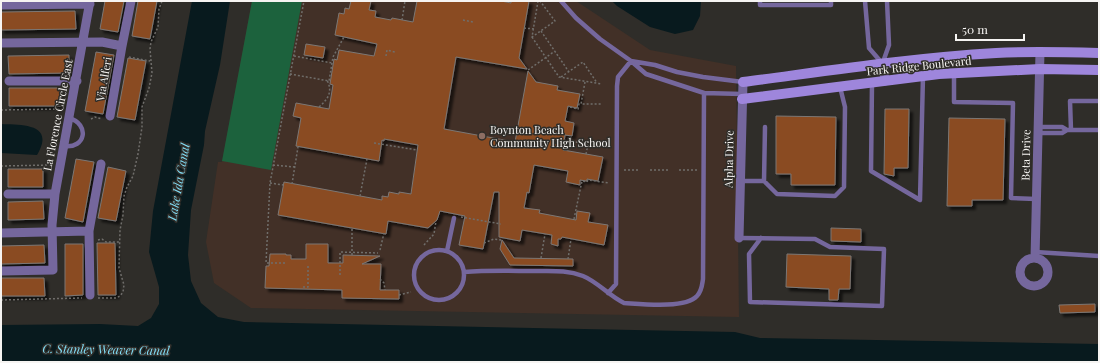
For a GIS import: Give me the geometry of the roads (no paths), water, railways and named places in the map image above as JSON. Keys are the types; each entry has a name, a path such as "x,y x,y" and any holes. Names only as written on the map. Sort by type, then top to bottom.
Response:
{"street":[{"name":"Via Alferi","path":"108,116 131,1"},
{"path":"1,5 90,2"},
{"name":"La Florence Circle East","path":"1,271 53,270 52,233 55,194 77,81 90,2"},
{"name":"Via Alferi","path":"1,43 102,42 122,46"},
{"name":"Beta Drive","path":"1035,255 1040,52"},
{"name":"Park Ridge Boulevard","path":"743,82 924,59 997,53 1099,53"},
{"path":"883,64 885,81"},
{"name":"Park Ridge Boulevard","path":"742,96 840,87 954,73 1040,69 1099,70"},
{"path":"9,81 77,81"},
{"name":"Alpha Drive","path":"739,238 743,82"},
{"path":"90,297 89,231 101,164"},
{"path":"8,194 55,194"},
{"path":"1,233 89,231"}],"lane":[{"path":"561,1 576,18 600,39 646,74 704,93 742,96"},
{"path":"760,1 760,5 831,5 831,1"},
{"path":"865,1 870,48 883,64"},
{"path":"883,64 889,45 887,1"},
{"path":"630,61 655,65 677,72 703,77 743,82"},
{"path":"608,293 616,284 617,86 618,77 630,61"},
{"path":"954,73 954,102 1013,103 1011,198 1036,199"},
{"path":"872,83 871,171 920,200 923,76"},
{"path":"740,181 764,181 778,194 835,196 844,187 845,107 840,87"},
{"path":"464,272 498,270 568,272 585,277 624,303 673,304 684,303 692,300 701,290 703,278 704,93"},
{"path":"1069,130 1070,101 1099,101"},
{"path":"64,146 76,145 80,142 83,135 82,126 75,120 69,118"},
{"path":"764,181 765,127"},
{"path":"1038,130 1062,133 1069,130 1099,130"},
{"path":"447,251 454,218"},
{"path":"739,238 761,238 815,239 830,247 884,249 882,306 750,302 749,254 761,238"},
{"path":"431,251 447,251 457,257 463,267 464,272 460,288 447,298 436,299 425,296 417,288 414,277 415,266 426,253 431,251"},
{"path":"1035,255 1099,256"}],"water":[{"path":"192,1 230,1 220,65 205,131 204,145 191,210 188,255 191,281 201,303 218,317 244,322 735,332 760,338 1099,344 1099,362 1,362 1,325 100,324 138,326 151,318 159,304 159,287 149,252 153,211"},
{"path":"612,1 701,1 700,16 693,30 675,34 650,27 617,6"},
{"path":"1,124 26,126 39,131 42,137 42,145 37,155 1,153"}],"place":[{"name":"Boynton Beach Community High School","path":"482,136"}],"water label":[{"name":"Lake Ida Canal","path":"179,182"},
{"name":"C. Stanley Weaver Canal","path":"106,350"}]}
